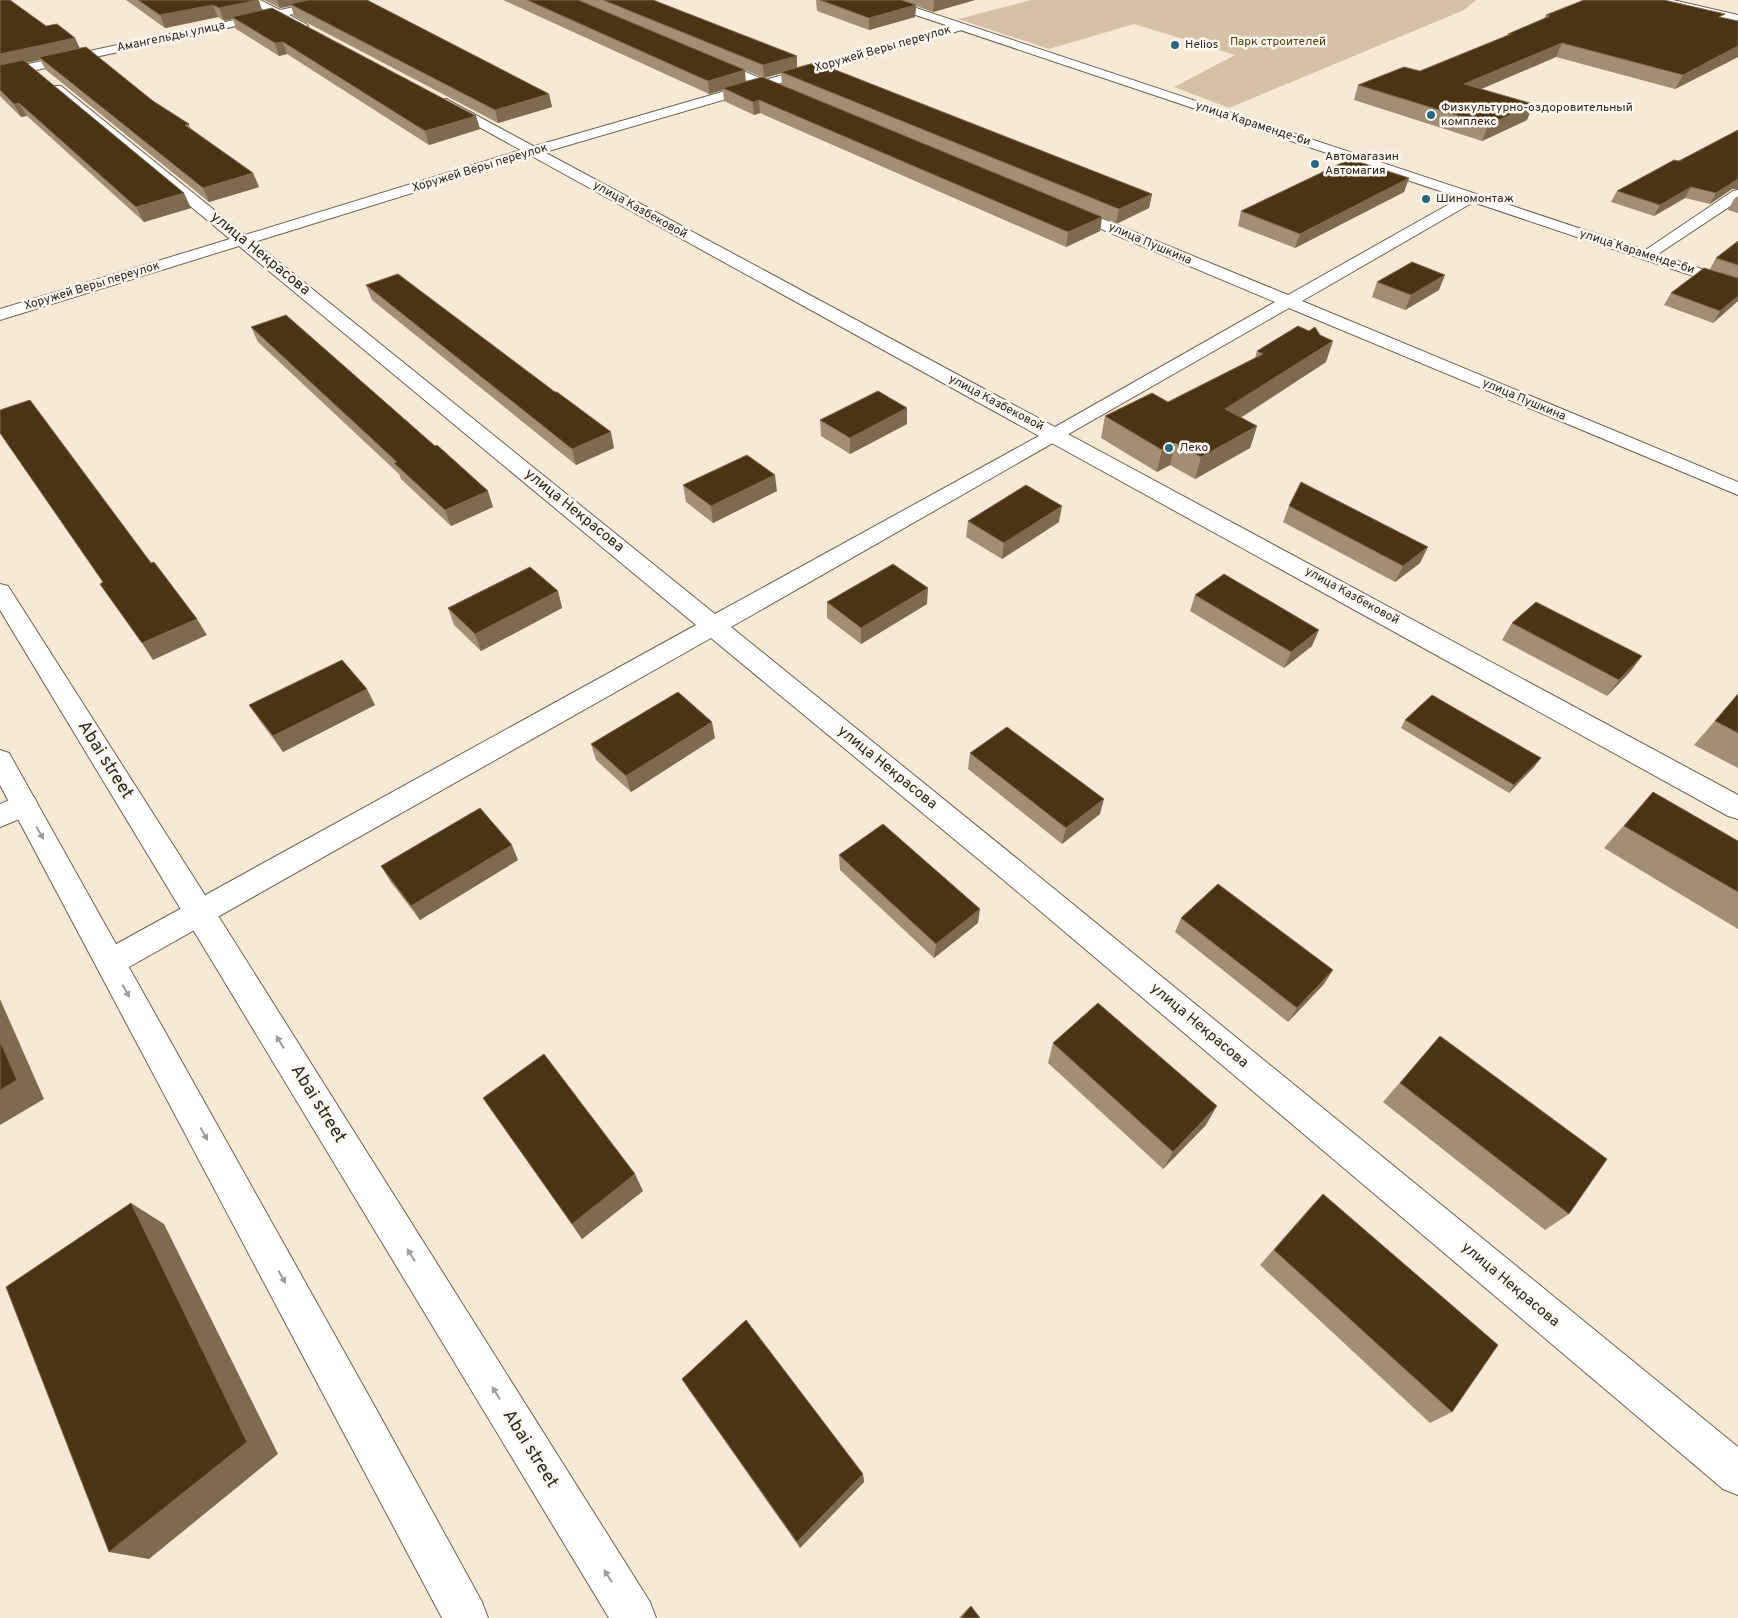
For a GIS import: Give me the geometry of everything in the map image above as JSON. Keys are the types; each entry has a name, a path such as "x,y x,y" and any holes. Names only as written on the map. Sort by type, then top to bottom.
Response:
{"street":[{"path":"252,0 320,36"},
{"name":"Амангельды улица","path":"0,74 343,0"},
{"name":"улица Караменде-би","path":"881,0 1738,286"},
{"path":"1656,3 1738,18"},
{"path":"1656,3 1738,26"},
{"name":"Хоружей Веры переулок","path":"0,315 532,151 961,27"},
{"path":"698,57 799,98"},
{"name":"улица Некрасова","path":"31,67 714,626 1738,1474"},
{"name":"улица Казбековой","path":"430,95 1738,808"},
{"path":"1646,255 1738,194"},
{"path":"111,962 1055,435 1472,197"},
{"name":"улица Пушкина","path":"1053,204 1738,489"},
{"name":"Abai street","path":"0,592 200,912 634,1618"},
{"path":"0,760 12,810 111,962 466,1618"}],"green space":[{"name":"Парк строителей","path":"1031,0 1476,0 1464,10 1229,108 1174,87 1235,55 1134,24 1049,49 958,19"}],"building":[{"path":"0,0 10,0 46,26 57,24 75,38 0,54"},
{"path":"138,0 258,0 219,8 213,5 160,15"},
{"path":"308,0 367,0 549,94 495,110 290,4"},
{"path":"527,0 578,0 745,70 708,81"},
{"path":"603,0 653,0 797,56 763,65"},
{"path":"820,0 901,0 916,5 869,18"},
{"path":"1584,0 1664,0 1725,14 1719,17 1738,21 1738,46 1683,75 1562,43 1464,84 1533,104 1488,125 1358,85 1404,67 1420,71 1511,34 1508,34 1550,16 1546,15"},
{"path":"272,8 476,116 425,131 283,42 275,43 232,17"},
{"path":"86,47 153,101 189,124 185,125 253,173 203,188 39,57"},
{"path":"23,60 184,193 136,207 19,103 14,104 0,90 0,65"},
{"path":"814,63 1152,194 1119,209 781,72"},
{"path":"762,77 1102,217 1068,232 759,100 753,102 723,88"},
{"path":"1738,130 1738,179 1716,193 1691,187 1660,205 1617,191 1674,160 1679,161"},
{"path":"1350,159 1409,178 1300,234 1241,211"},
{"path":"1738,241 1738,265 1716,258"},
{"path":"1412,262 1445,275 1411,295 1377,282"},
{"path":"1704,268 1738,278 1738,296 1720,311 1671,293"},
{"path":"398,274 611,432 572,449 366,285"},
{"path":"286,315 488,491 445,510 394,463 397,462 251,327"},
{"path":"1298,326 1309,331 1315,327 1320,335 1333,341 1225,409 1257,426 1201,457 1175,443 1162,450 1105,416 1152,393 1168,402 1263,354 1257,351"},
{"path":"878,391 907,408 850,438 820,420"},
{"path":"30,400 151,563 154,562 197,619 142,643 100,584 103,582 0,433 0,410"},
{"path":"747,455 775,475 711,506 683,485"},
{"path":"1301,482 1428,547 1403,566 1289,506"},
{"path":"1026,485 1062,506 1004,543 968,521"},
{"path":"893,564 928,588 861,628 827,602"},
{"path":"530,567 558,591 475,634 448,608"},
{"path":"1224,574 1319,630 1291,652 1195,595"},
{"path":"1536,602 1642,656 1619,680 1512,623"},
{"path":"342,660 367,689 273,736 249,705"},
{"path":"678,692 712,722 626,776 591,744"},
{"path":"1738,694 1738,733 1715,721"},
{"path":"1432,695 1541,758 1514,785 1405,720"},
{"path":"1007,727 1104,799 1066,828 970,753"},
{"path":"1653,792 1738,841 1738,892 1624,826"},
{"path":"480,808 512,845 411,906 381,866"},
{"path":"883,824 980,909 936,944 839,855"},
{"path":"1218,884 1333,970 1297,1008 1181,918"},
{"path":"1098,1003 1217,1106 1173,1152 1053,1043"},
{"path":"1440,1036 1607,1159 1569,1214 1400,1083"},
{"path":"0,1041 17,1080 0,1090"},
{"path":"544,1054 635,1174 572,1224 483,1098"},
{"path":"1323,1194 1498,1345 1452,1412 1274,1250"},
{"path":"131,1203 247,1442 109,1552 6,1287"},
{"path":"746,1320 863,1474 797,1542 682,1379"},
{"path":"971,1606 980,1618 961,1618"}],"place":[{"name":"Helios","path":"1175,45"},
{"name":"Физкультурно-оздоровительный комплекс","path":"1431,115"},
{"name":"Автомагазин Автомагия","path":"1315,164"},
{"name":"Шиномонтаж","path":"1426,199"},
{"name":"Леко","path":"1169,448"}]}
